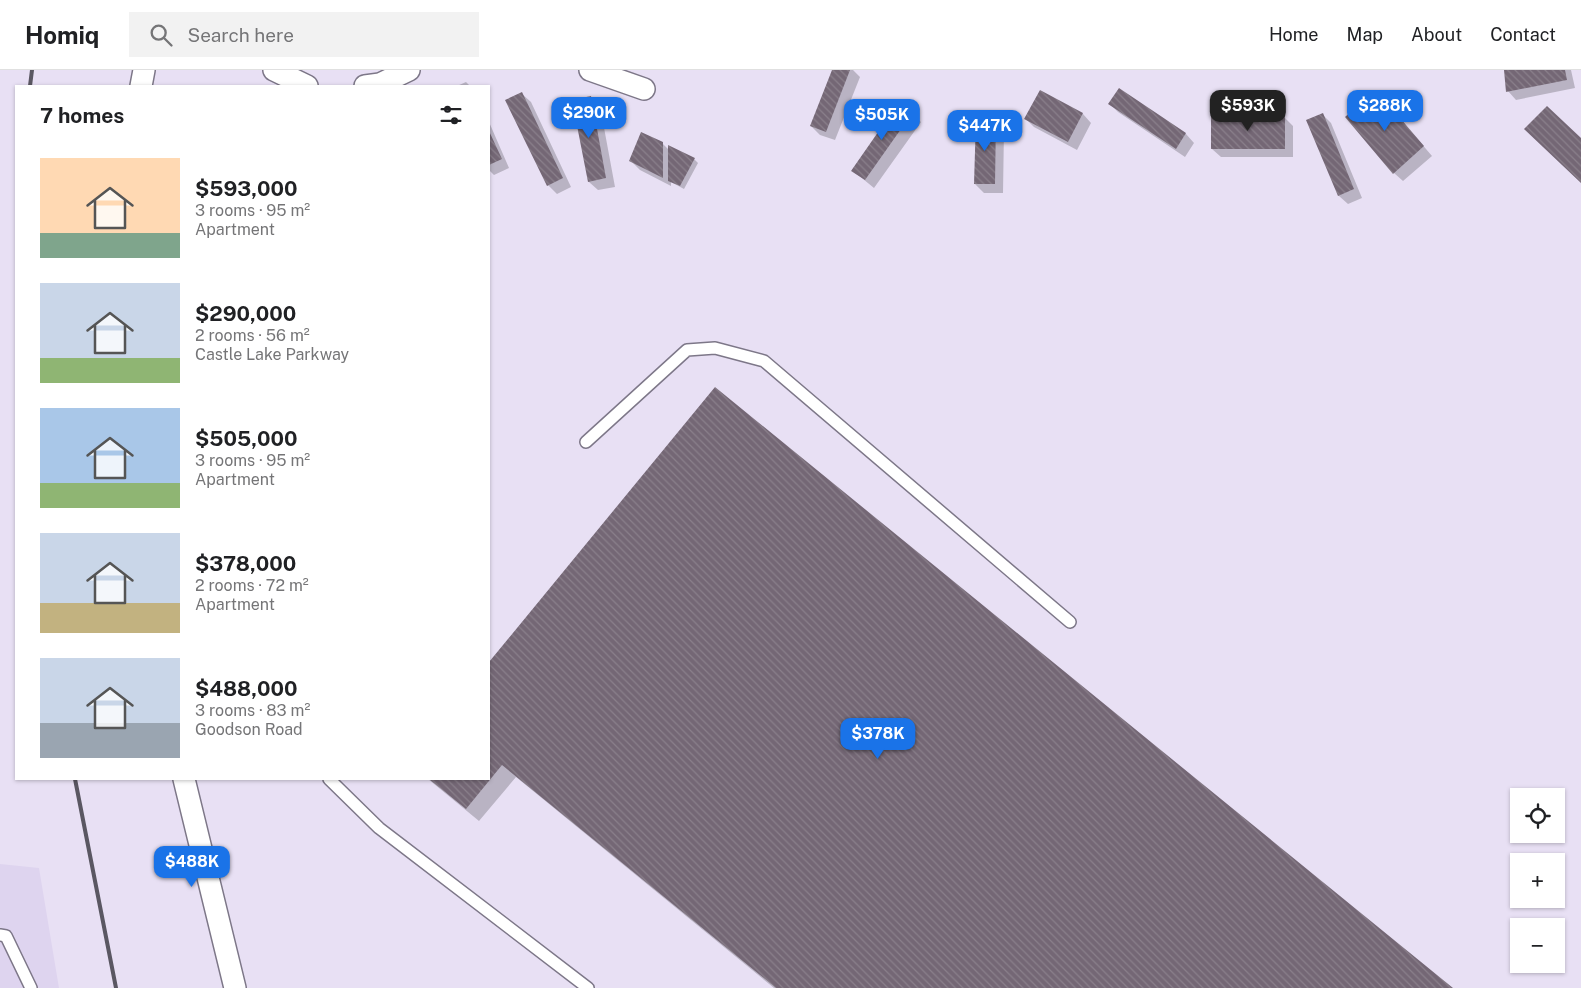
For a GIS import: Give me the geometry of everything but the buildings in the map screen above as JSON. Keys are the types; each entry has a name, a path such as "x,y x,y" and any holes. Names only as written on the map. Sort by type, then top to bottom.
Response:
{"street":[{"path":"141,85 144,70"},
{"path":"274,70 305,85"},
{"path":"372,85 380,84 409,70"},
{"path":"590,70 644,89"},
{"path":"184,780 235,988"}],"lane":[{"path":"586,442 687,350 715,348 764,361 1070,622"},
{"path":"330,780 379,828 588,988"},
{"path":"0,935 6,936 31,988"}],"shaded area":[{"path":"0,864 39,868 59,988 0,988"}],"railway":[{"path":"30,85 32,70"},
{"path":"75,780 116,988"}]}
